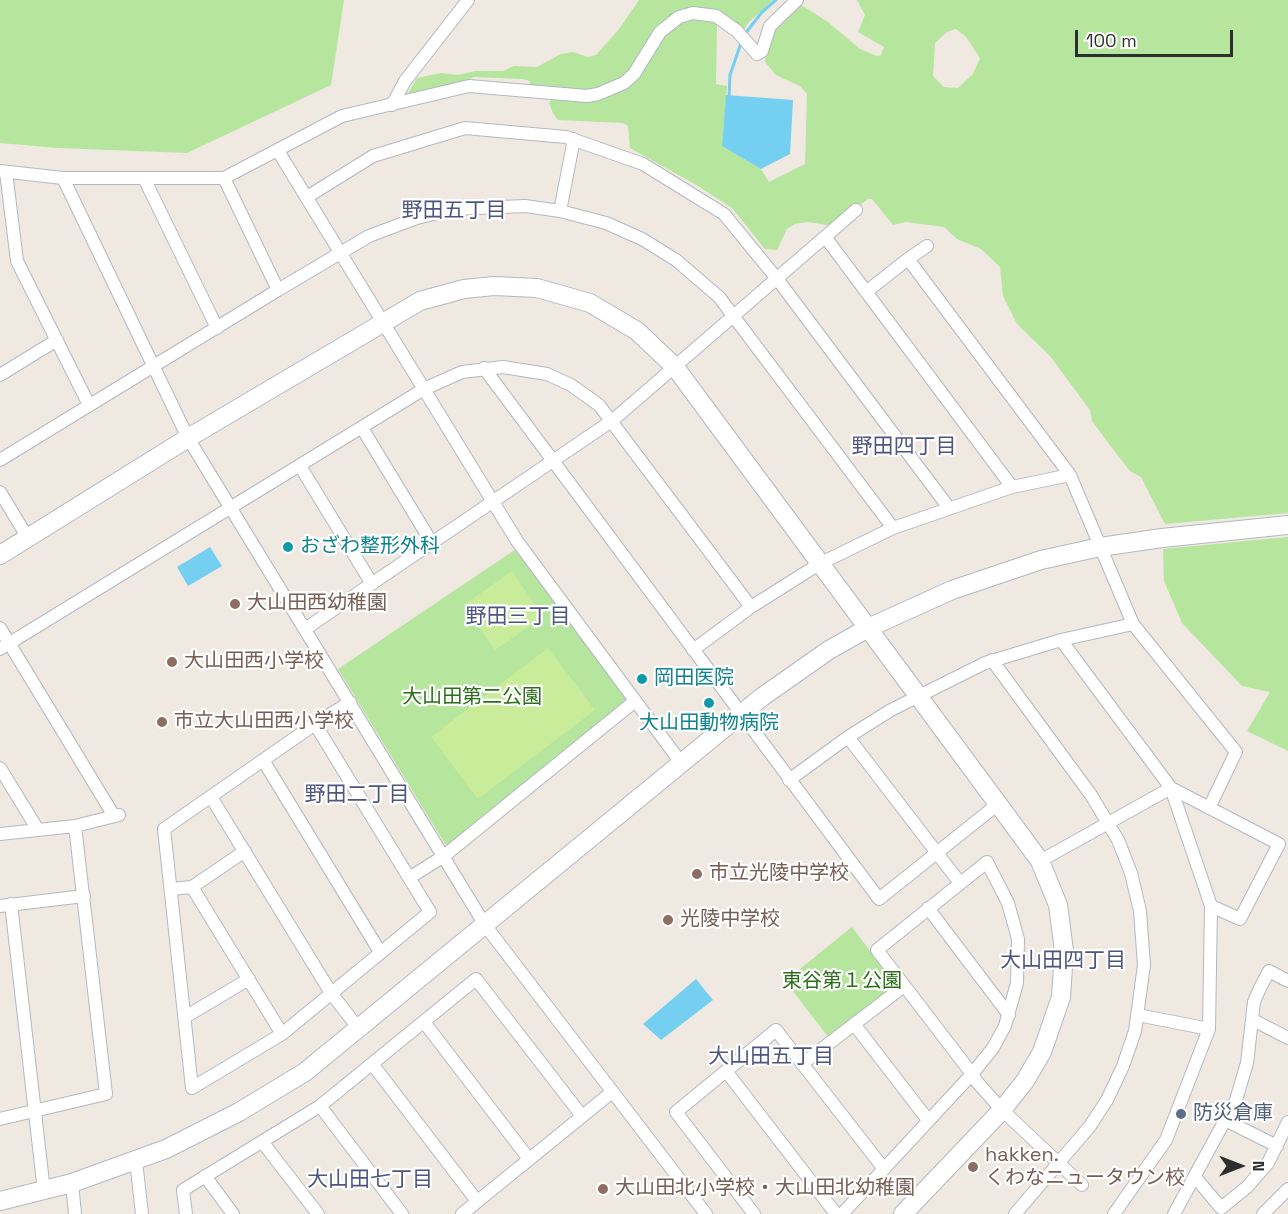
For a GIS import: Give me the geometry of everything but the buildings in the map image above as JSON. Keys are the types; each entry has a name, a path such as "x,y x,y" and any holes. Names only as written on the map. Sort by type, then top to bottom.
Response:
{"street":[{"path":"392,105 405,81 468,0"},
{"path":"89,405 17,261 3,172 63,178 224,178 342,117 469,86 587,96 598,94 624,83 634,74 660,32 679,17 706,13 716,16 741,36 757,54 762,51 770,26 797,0"},
{"path":"307,197 373,156 465,128 574,139 643,164 724,214 778,280 949,508"},
{"path":"560,211 574,139"},
{"path":"278,151 492,502 536,567 682,764"},
{"path":"63,178 188,438 485,925 706,1214"},
{"path":"144,178 216,328"},
{"path":"224,178 278,290"},
{"path":"0,460 369,236 402,223 454,209 509,205 560,211 606,223 660,249 705,283 735,315 893,528"},
{"path":"305,629 613,420 778,280 856,210"},
{"path":"826,238 1012,487"},
{"path":"866,292 927,246"},
{"path":"908,260 1070,475 1133,624 1236,752 1209,808"},
{"path":"0,555 381,322 420,301 447,292 494,286 537,288 578,298 612,314 649,341 675,367 1040,861 1058,905 1064,951 1061,997 1050,1036 1035,1066 1002,1110 903,1214"},
{"path":"0,375 57,340"},
{"path":"5,646 424,389 462,372 484,368 516,367 559,379 591,398 613,420 751,607"},
{"path":"484,368 879,899 998,804"},
{"path":"362,428 432,543"},
{"path":"300,466 372,584"},
{"path":"693,650 751,607 819,564 893,528 1012,487 1070,475"},
{"path":"0,492 28,538"},
{"path":"0,1201 72,1183 136,1161 187,1140 305,1071 742,715 801,670 868,628 993,574 1100,547 1288,525"},
{"path":"789,780 848,736 918,695 992,660 1061,640 1133,624"},
{"path":"0,628 5,646 116,816 75,826 0,834"},
{"path":"1061,640 1171,788 1211,906 1209,1029 1166,1140 1115,1213"},
{"path":"992,660 1110,824 1131,873 1140,911 1144,965 1138,1016 1123,1066 1107,1100 1090,1126 1015,1214"},
{"path":"409,878 444,856 634,700"},
{"path":"315,724 430,912 282,1034 192,1088 164,829 315,724 350,702"},
{"path":"848,736 960,883"},
{"path":"263,760 380,952"},
{"path":"0,768 38,830"},
{"path":"1171,788 1279,844 1240,920 1211,906"},
{"path":"1040,861 1171,788"},
{"path":"211,796 331,993 359,1029"},
{"path":"0,1119 106,1094 75,826"},
{"path":"171,890 192,887 245,851"},
{"path":"842,1214 972,1074 993,1048 1009,1015 1017,983 1019,953 1008,903 987,862 877,950 972,1074 1002,1110 1082,1185"},
{"path":"192,887 282,1034"},
{"path":"44,1191 6,905 84,896"},
{"path":"928,908 1009,1015"},
{"path":"1174,1214 1227,1121 1243,1077 1254,1002 1269,971 1288,981"},
{"path":"185,1017 249,979"},
{"path":"186,1214 183,1190 320,1106 476,979 582,1116"},
{"path":"802,1064 904,986"},
{"path":"1138,1016 1209,1029"},
{"path":"1253,1020 1288,1038"},
{"path":"424,1022 530,1159"},
{"path":"854,1024 928,1120"},
{"path":"754,1214 676,1112 776,1030 884,1169"},
{"path":"373,1065 477,1201"},
{"path":"726,1071 836,1214"},
{"path":"462,1214 612,1092"},
{"path":"320,1106 402,1214"},
{"path":"1227,1121 1282,1146"},
{"path":"1195,1177 1221,1208 1258,1175 1282,1146 1288,1122"},
{"path":"263,1143 318,1214"},
{"path":"136,1161 142,1214"},
{"path":"205,1176 233,1214"},
{"path":"72,1183 75,1214"},
{"path":"1263,1214 1288,1189"}],"green space":[{"path":"0,0 344,0 331,85 187,153 58,148 0,143"},
{"path":"639,0 773,0 748,23 743,32 732,20 676,13 662,23 644,53 623,77 596,90 530,86 530,81 522,79 474,77 458,84 407,95 417,78 441,73 458,75 475,71 503,71 514,66 537,67 561,54 573,52 588,57 596,55 619,29"},
{"path":"857,0 1288,0 1288,513 1165,524 1141,477 1130,471 1109,444 1092,421 1090,410 1050,356 1017,324 1003,296 1000,267 981,249 957,239 944,227 906,222 893,225 872,199 868,199 832,226 808,222 795,224 787,229 777,250 765,249 732,208 630,148 628,126 623,123 558,120 549,103 552,98 588,100 637,77 647,65 666,30 683,19 707,18 717,23 716,84 727,86 722,146 761,169 769,182 805,164 807,94 800,86 776,75 765,62 769,36 798,3 828,22 860,49 877,56 881,55 884,47 858,32 865,15","holes":["956,29 966,37 980,58 973,74 958,88 944,87 933,76 935,43 947,32"]},
{"path":"1288,537 1288,751 1247,731 1270,692 1242,686 1182,623 1164,581 1163,549"},
{"name":"大山田第二公園","path":"516,549 627,697 625,702 449,846 445,844 338,669"},
{"path":"512,571 543,617 495,650 464,605"},
{"path":"548,648 595,710 478,799 431,737"},
{"name":"東谷第１公園","path":"852,927 895,984 894,988 829,1038 785,981"}],"water":[{"path":"726,95 793,100 790,154 761,169 722,146"},
{"path":"210,547 222,566 188,586 177,567"},
{"path":"696,979 713,1000 661,1040 643,1024"}],"waterway":[{"path":"745,34 762,12 776,0"},
{"path":"729,96 730,75 742,40"}],"place":[{"name":"おざわ整形外科","path":"288,547"},
{"name":"大山田西幼稚園","path":"235,604"},
{"name":"大山田西小学校","path":"172,662"},
{"name":"岡田医院","path":"642,679"},
{"name":"大山田動物病院","path":"709,703"},
{"name":"市立大山田西小学校","path":"162,722"},
{"name":"市立光陵中学校","path":"697,874"},
{"name":"光陵中学校","path":"668,920"},
{"name":"防災倉庫","path":"1181,1114"},
{"name":"hakken. くわなニュータウン校","path":"973,1167"},
{"name":"大山田北小学校・大山田北幼稚園","path":"603,1189"}],"district":[{"name":"野田五丁目","path":"454,211"},
{"name":"野田四丁目","path":"904,447"},
{"name":"野田三丁目","path":"518,617"},
{"name":"野田二丁目","path":"357,795"},
{"name":"大山田四丁目","path":"1063,961"},
{"name":"大山田五丁目","path":"771,1057"},
{"name":"大山田七丁目","path":"370,1180"}]}
